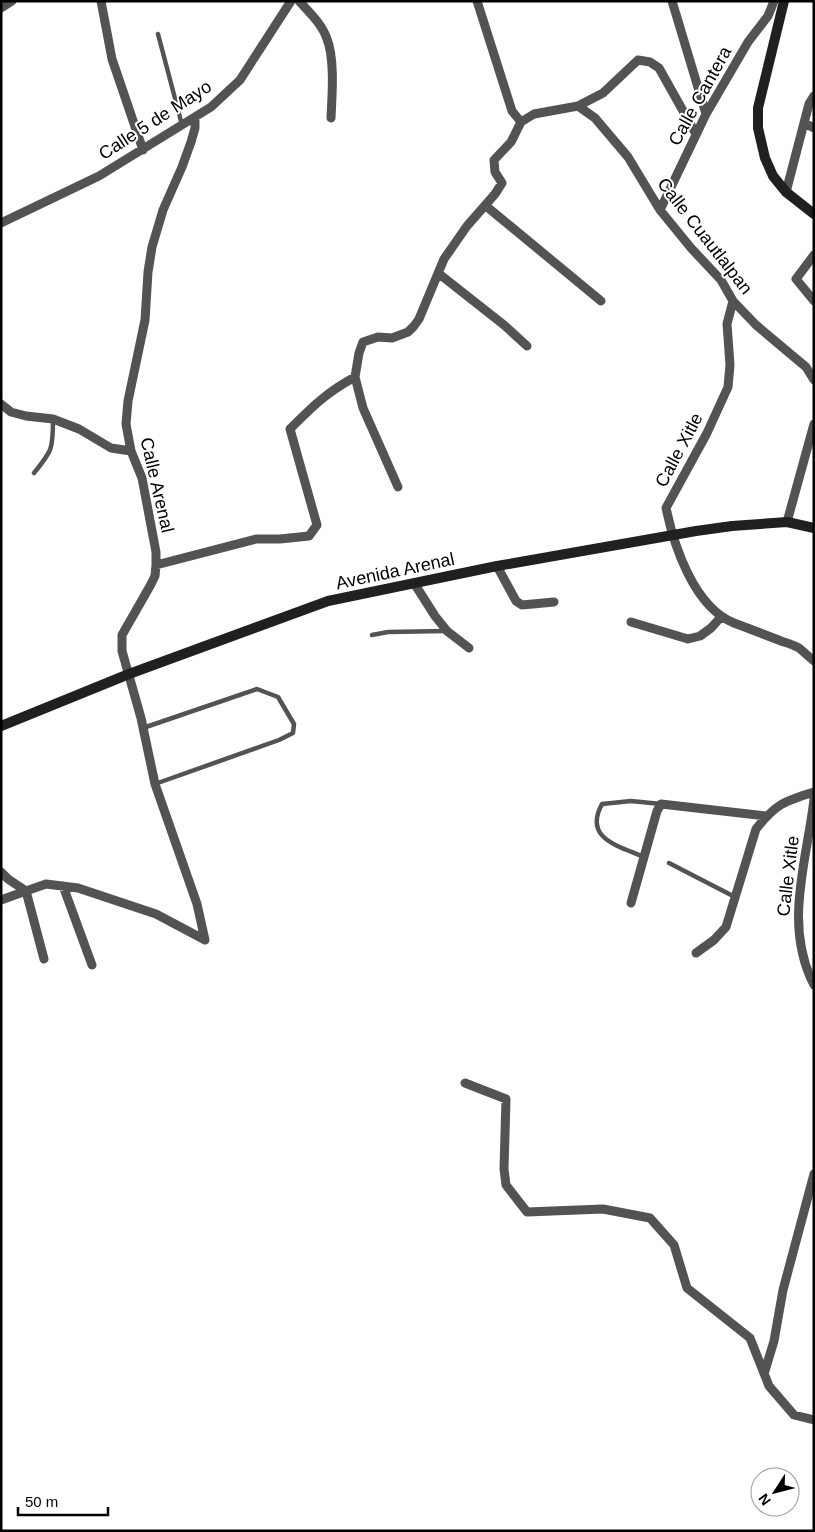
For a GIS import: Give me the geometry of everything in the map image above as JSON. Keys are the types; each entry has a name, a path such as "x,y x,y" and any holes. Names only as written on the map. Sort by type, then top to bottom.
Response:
{"street":[{"path":"1,8 12,1"},
{"path":"101,1 112,59 143,150"},
{"name":"Calle 5 de Mayo","path":"1,223 99,176 211,107 240,80 291,1"},
{"path":"299,1 309,11 328,40 332,75 331,118"},
{"path":"477,1 512,111 521,122"},
{"path":"672,1 706,114"},
{"name":"Calle Cantera","path":"660,210 706,114 748,42 768,16 774,1"},
{"path":"784,1 758,108 758,128 765,158 773,176 786,192 814,214"},
{"path":"398,487 363,408 355,377 359,353 363,342 378,337 392,338 408,332 419,319 444,259 467,226 486,206 502,183 495,172 494,160 511,142 521,122 534,114 578,106 602,93 638,60 650,62 659,68 696,134"},
{"path":"786,192 809,104 814,96"},
{"name":"Calle Cuautlalpan","path":"578,106 595,118 628,157 660,210 691,248 721,280 733,301 756,325 806,367 814,380"},
{"name":"Calle Arenal","path":"63,886 78,888 156,914 205,940 197,904 155,784 143,728 122,651 122,635 155,576 156,565 156,552 142,478 130,451 126,424 128,401 145,320 148,272 152,247 163,210 182,166 195,128 195,117"},
{"path":"804,123 814,128"},
{"path":"486,206 601,301"},
{"path":"814,255 796,279 814,301"},
{"path":"438,273 504,325 527,346"},
{"name":"Calle Xitle","path":"733,301 727,324 730,365 728,387 707,433 666,508 672,535 680,560 694,584 721,617 732,623 798,647 814,661"},
{"path":"156,565 256,539 280,540 309,536 316,525 290,429 316,402 338,386 355,377"},
{"path":"1,404 11,412 53,419 78,429 111,448 130,451"},
{"path":"788,522 814,424"},
{"name":"Avenida Arenal","path":"1,726 129,674 328,601 497,566 672,535 732,526 788,522 814,528"},
{"path":"497,566 516,601 522,606 554,602"},
{"path":"414,583 447,631 469,648"},
{"path":"631,622 688,639 700,636 721,617"},
{"path":"696,953 714,940 726,927 756,829 766,816 784,801 814,792"},
{"name":"Calle Xitle","path":"814,799 797,908 803,954 814,985"},
{"path":"632,903 657,811 661,804 766,816"},
{"path":"1,872 26,891 44,959"},
{"path":"1,900 46,884 63,886 92,966"},
{"path":"465,1083 506,1099 504,1169 506,1185 527,1212 603,1209 650,1218 674,1244 687,1288 750,1338 769,1386 794,1415 814,1420"},
{"path":"764,1374 774,1341 783,1290 814,1174"}],"lane":[{"path":"158,34 182,125"},
{"path":"34,473 47,457 54,444 53,419"},
{"path":"372,634 447,631"},
{"path":"143,728 257,689 278,697 294,724 292,733 279,740 155,784"},
{"path":"644,857 602,838 597,828 596,815 602,804 631,801 661,804"},
{"path":"669,863 735,897"}]}
